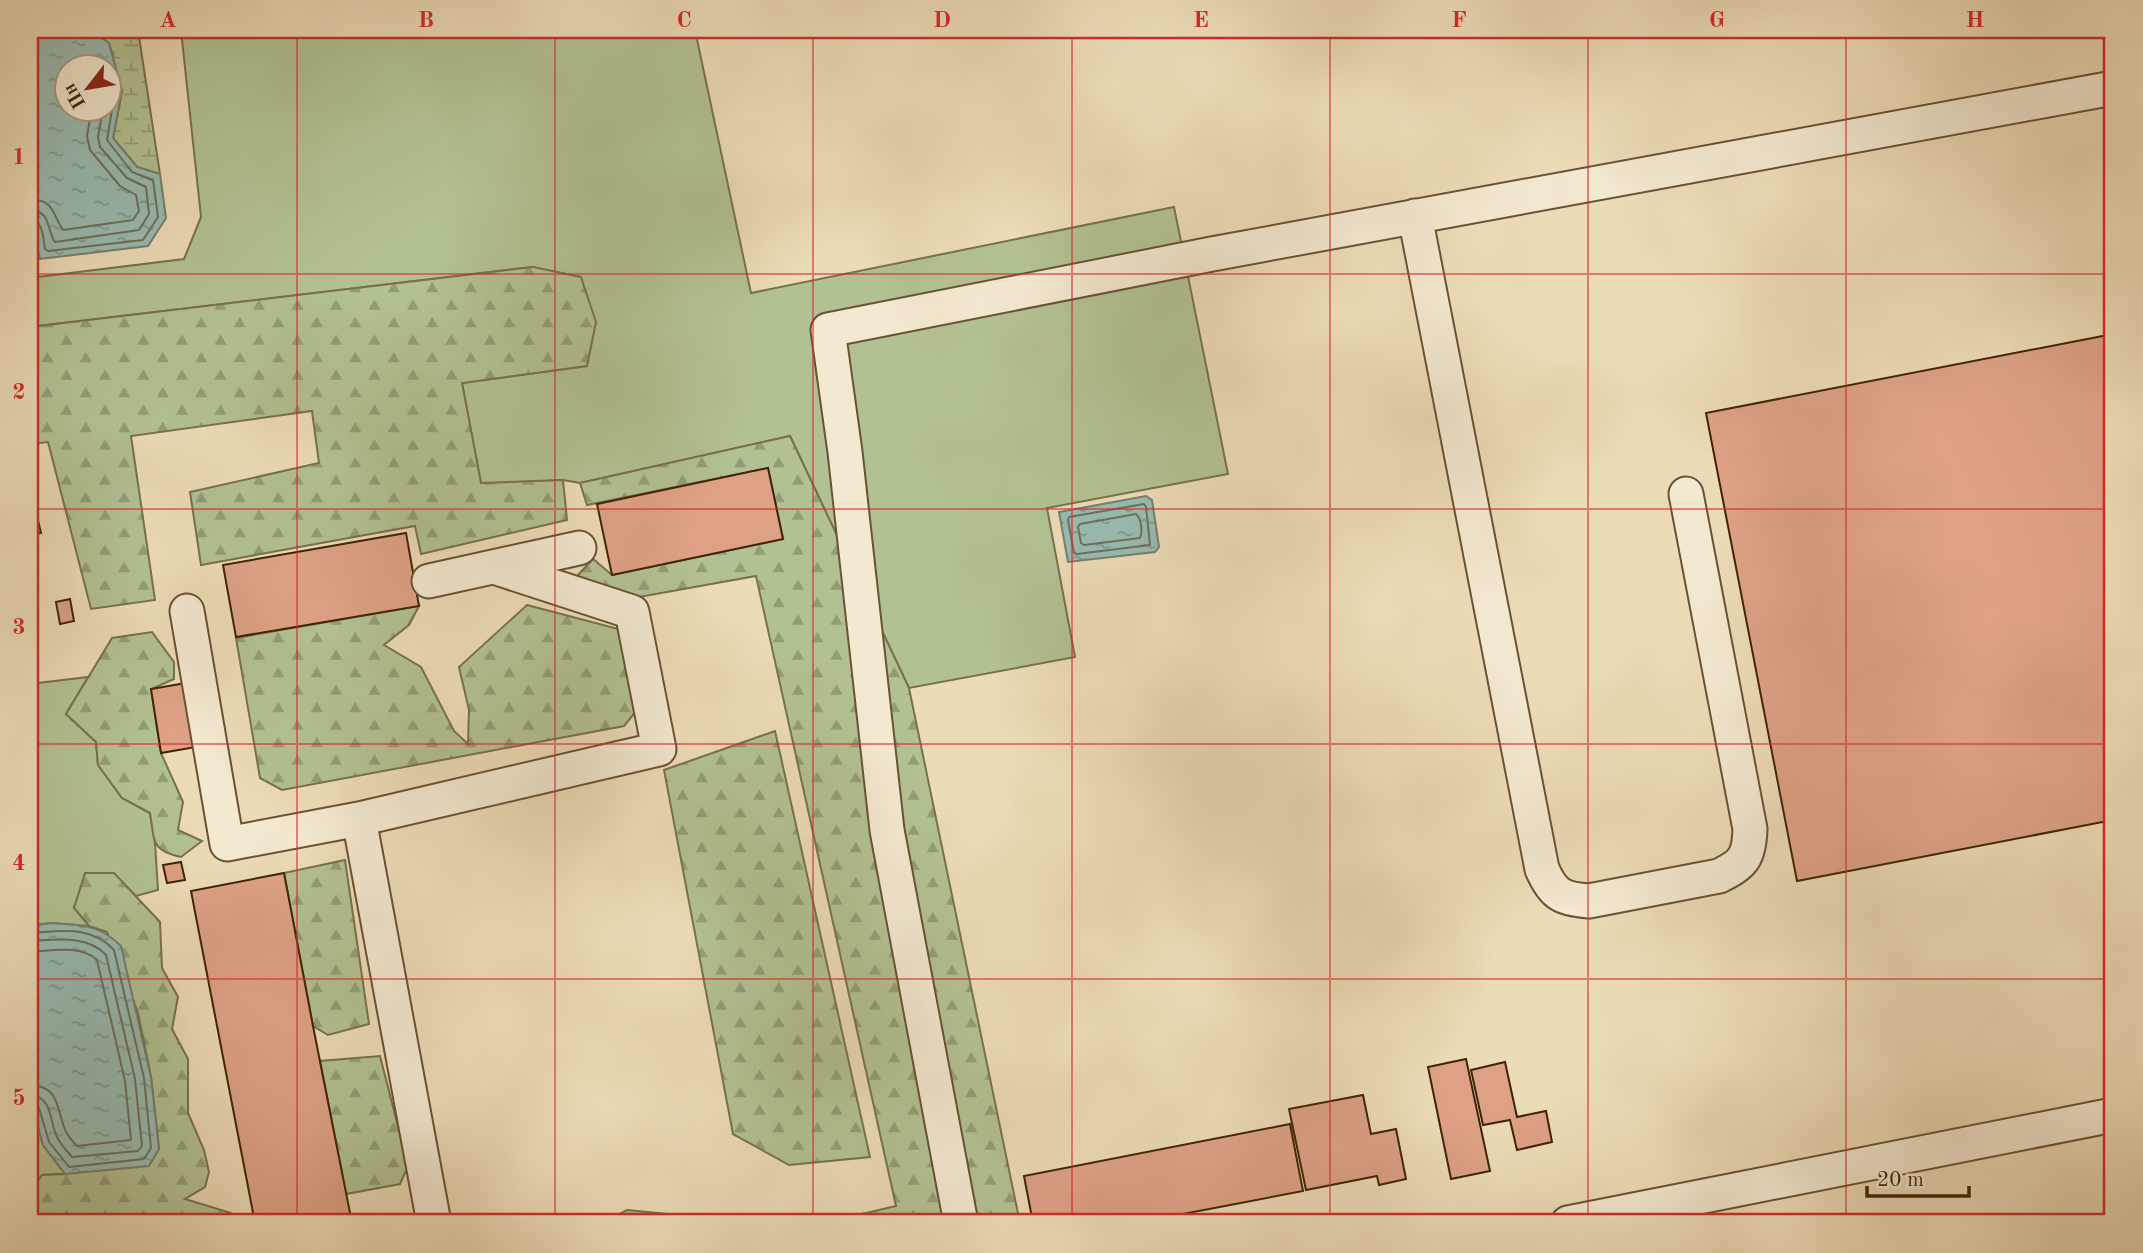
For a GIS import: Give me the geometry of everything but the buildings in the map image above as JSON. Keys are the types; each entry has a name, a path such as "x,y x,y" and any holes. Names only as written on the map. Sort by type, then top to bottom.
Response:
{"street":[{"path":"961,1223 887,830 845,452 828,330 1415,216 2113,88"},
{"path":"1415,216 1542,869 1551,888 1568,900 1589,901 1718,876 1737,867 1749,850 1750,829 1686,494"},
{"path":"429,581 579,548"},
{"path":"187,611 226,844 359,819 659,749 632,612 494,567"},
{"path":"359,819 434,1223"},
{"path":"1568,1223 2113,1115"}],"green space":[{"path":"90,30 138,30 160,174 137,167 113,138 116,122 122,122 122,52 111,52 109,43"},
{"path":"181,30 695,30 751,293 1174,207 1228,474 1047,508 1075,657 909,688 790,436 580,483 563,480 481,484 462,383 586,366 581,277 532,267 30,327 30,278 184,259 201,217"},
{"path":"533,267 581,277 596,322 587,366 462,383 481,483 563,480 567,520 421,554 415,526 201,565 190,492 319,463 312,411 131,436 155,600 91,609 48,442 30,444 30,327"},
{"path":"790,436 909,688 1020,1223 823,1223 896,1206 756,576 595,605 578,575 593,559 612,575 783,539 768,468 587,505 580,483"},
{"path":"527,605 626,631 641,705 624,726 282,790 260,778 236,638 419,606 409,625 384,645 421,667 454,731 468,744 469,710 459,667"},
{"path":"152,632 174,662 174,679 151,689 161,753 183,802 178,830 202,841 181,857 159,847 154,837 150,813 122,798 98,765 96,742 66,714 112,638"},
{"path":"88,677 66,714 96,742 98,765 122,798 150,813 158,890 136,896 114,874 74,907 89,926 51,923 30,926 30,684"},
{"path":"775,731 870,1157 789,1165 733,1134 664,770"},
{"path":"345,860 369,1024 328,1035 313,1026 284,873"},
{"path":"85,873 114,873 160,922 162,968 178,997 172,1029 188,1059 188,1113 204,1150 209,1172 205,1187 185,1199 231,1213 236,1223 30,1223 30,1193 42,1175 65,1174 159,1149 151,1077 138,1013 107,932 89,926 74,908"},
{"path":"380,1056 408,1166 400,1184 346,1194 320,1061"},
{"path":"30,1097 43,1145 65,1174 42,1175 30,1193"},
{"path":"627,1210 688,1216 692,1223 603,1223"}],"water":[{"path":"32,30 90,30 109,43 111,52 52,52 52,122 116,122 113,138 137,167 160,174 166,218 148,246 40,259 30,217 30,36"},
{"path":"1146,496 1152,500 1159,547 1155,552 1068,562 1059,512"},
{"path":"51,923 96,929 121,946 151,1077 159,1149 149,1166 65,1174 43,1145 30,1097 30,926"}]}
